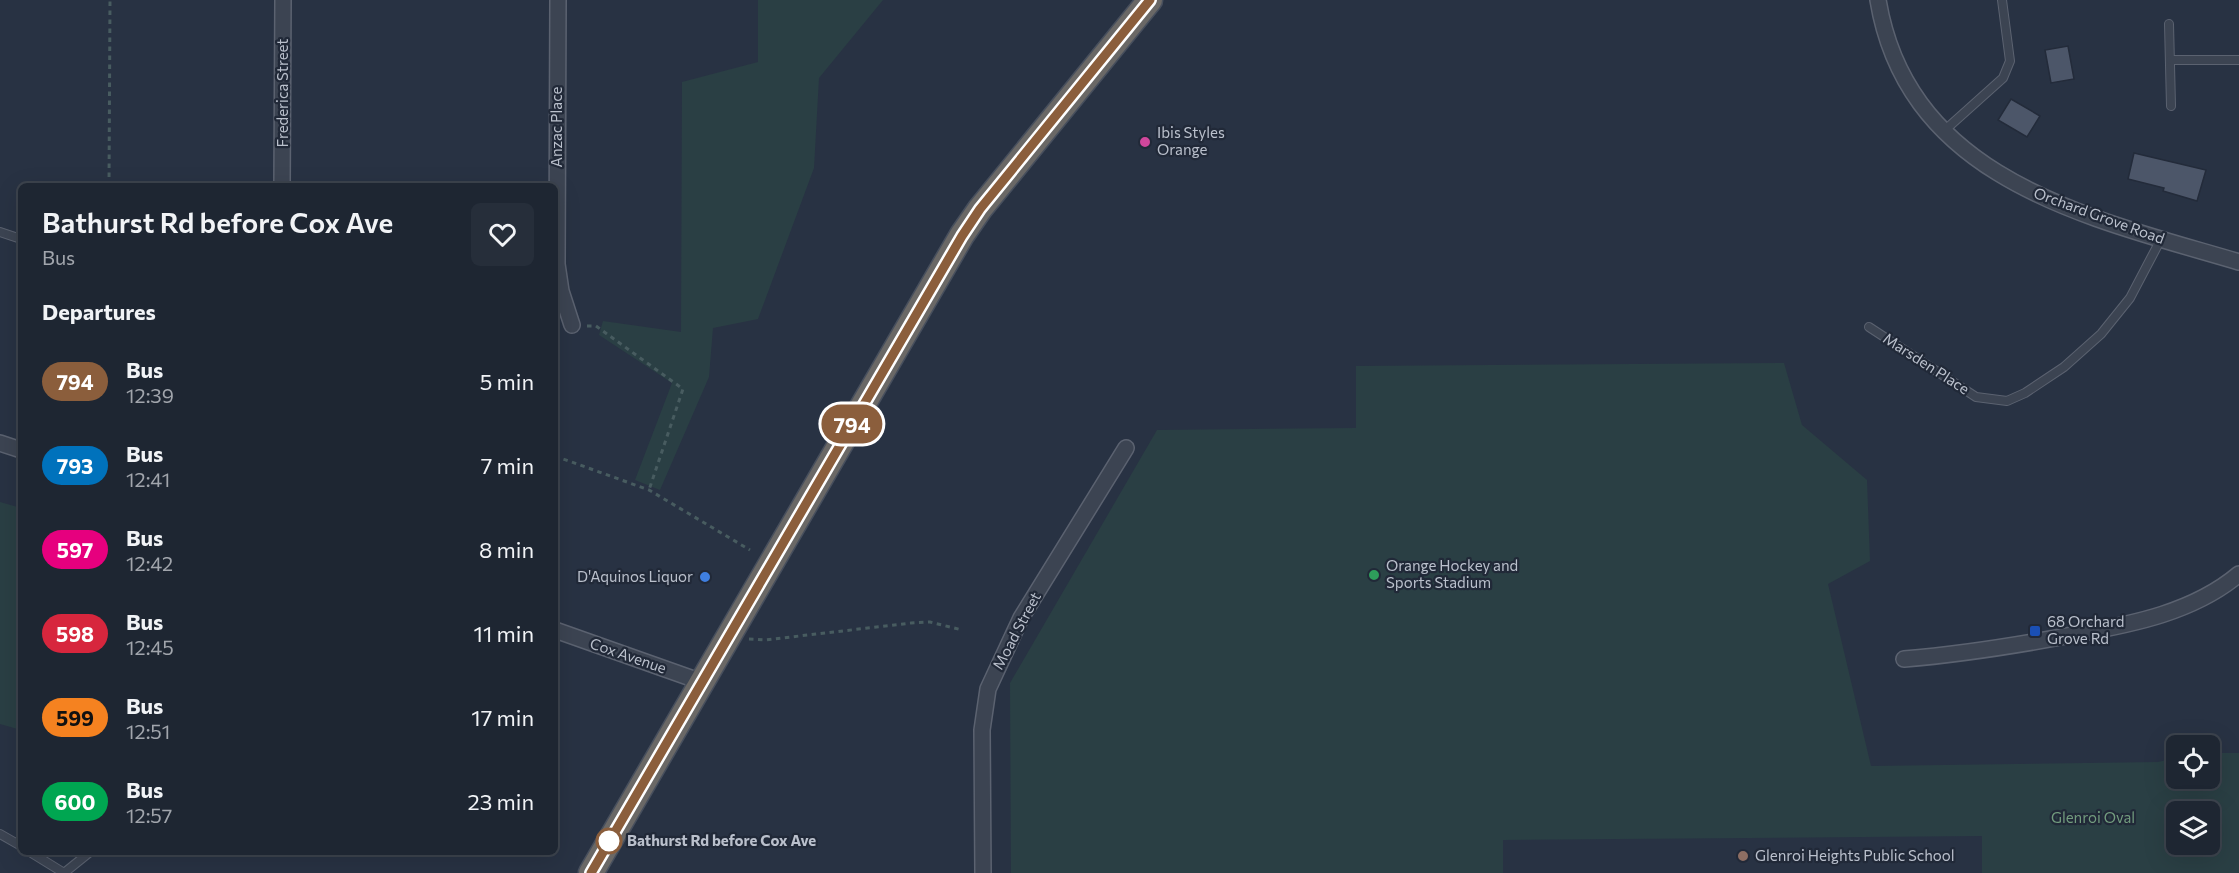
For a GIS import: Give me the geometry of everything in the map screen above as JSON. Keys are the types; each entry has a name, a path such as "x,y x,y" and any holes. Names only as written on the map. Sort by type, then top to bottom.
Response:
{"highway":[{"path":"591,873 962,236 980,209 1150,0"}],"street":[{"name":"Frederica Street","path":"282,183 284,0"},
{"name":"Anzac Place","path":"557,183 558,0"},
{"name":"Orchard Grove Road","path":"1878,0 1891,45 1904,74 1944,131 1971,157 2030,192 2160,239 2239,262"},
{"name":"Anzac Place","path":"558,271 561,291 572,325"},
{"path":"0,443 18,449"},
{"name":"Moad Street","path":"983,873 982,730 988,689 1022,618 1126,448"},
{"path":"1904,659 1991,651 2140,622 2201,599 2239,574"},
{"name":"Cox Avenue","path":"558,631 702,682"}],"lane":[{"path":"1944,131 2003,78 2010,61 2001,0"},
{"path":"2169,24 2171,106"},
{"path":"2171,60 2239,60"},
{"path":"0,232 18,238"},
{"name":"Marsden Place","path":"1869,327 1976,397 2007,401 2025,393 2064,367 2101,334 2130,298 2160,239"},
{"path":"0,834 18,844"},
{"path":"35,855 64,873 86,855"}],"path":[{"path":"109,183 110,0"},
{"path":"572,325 596,327 683,389 648,490"},
{"path":"558,457 648,490 750,550"},
{"path":"730,632 753,641 911,623 930,622 962,630"}],"green space":[{"path":"758,0 883,0 819,78 814,168 758,319 713,328 709,377 660,490 635,480 672,383 599,335 603,321 681,332 682,82 758,62"},
{"name":"Glenroi Oval","path":"1784,363 1802,425 1867,480 1870,561 1828,584 1871,766 2166,760 2166,789 2220,789 2220,753 2239,753 2239,873 1982,873 1982,836 1503,840 1503,873 1011,873 1010,683 1157,430 1356,428 1356,366"},
{"path":"0,502 18,507 18,729 0,724"}],"building":[{"path":"2068,46 2074,79 2051,83 2045,50"},
{"path":"2011,99 2040,116 2027,137 1998,120"},
{"path":"2134,153 2206,170 2197,201 2163,191 2164,188 2128,179"}],"bus line":[{"name":"794","path":"591,873 962,236 980,209 1150,0"}],"place":[{"name":"Ibis Styles Orange","path":"1145,142"},
{"name":"Orange Hockey and Sports Stadium","path":"1374,575"},
{"name":"D'Aquinos Liquor","path":"705,577"},
{"name":"68 Orchard Grove Rd","path":"2035,631"},
{"name":"Bathurst Rd before Cox Ave","path":"609,841"},
{"name":"Glenroi Heights Public School","path":"1743,856"}]}
